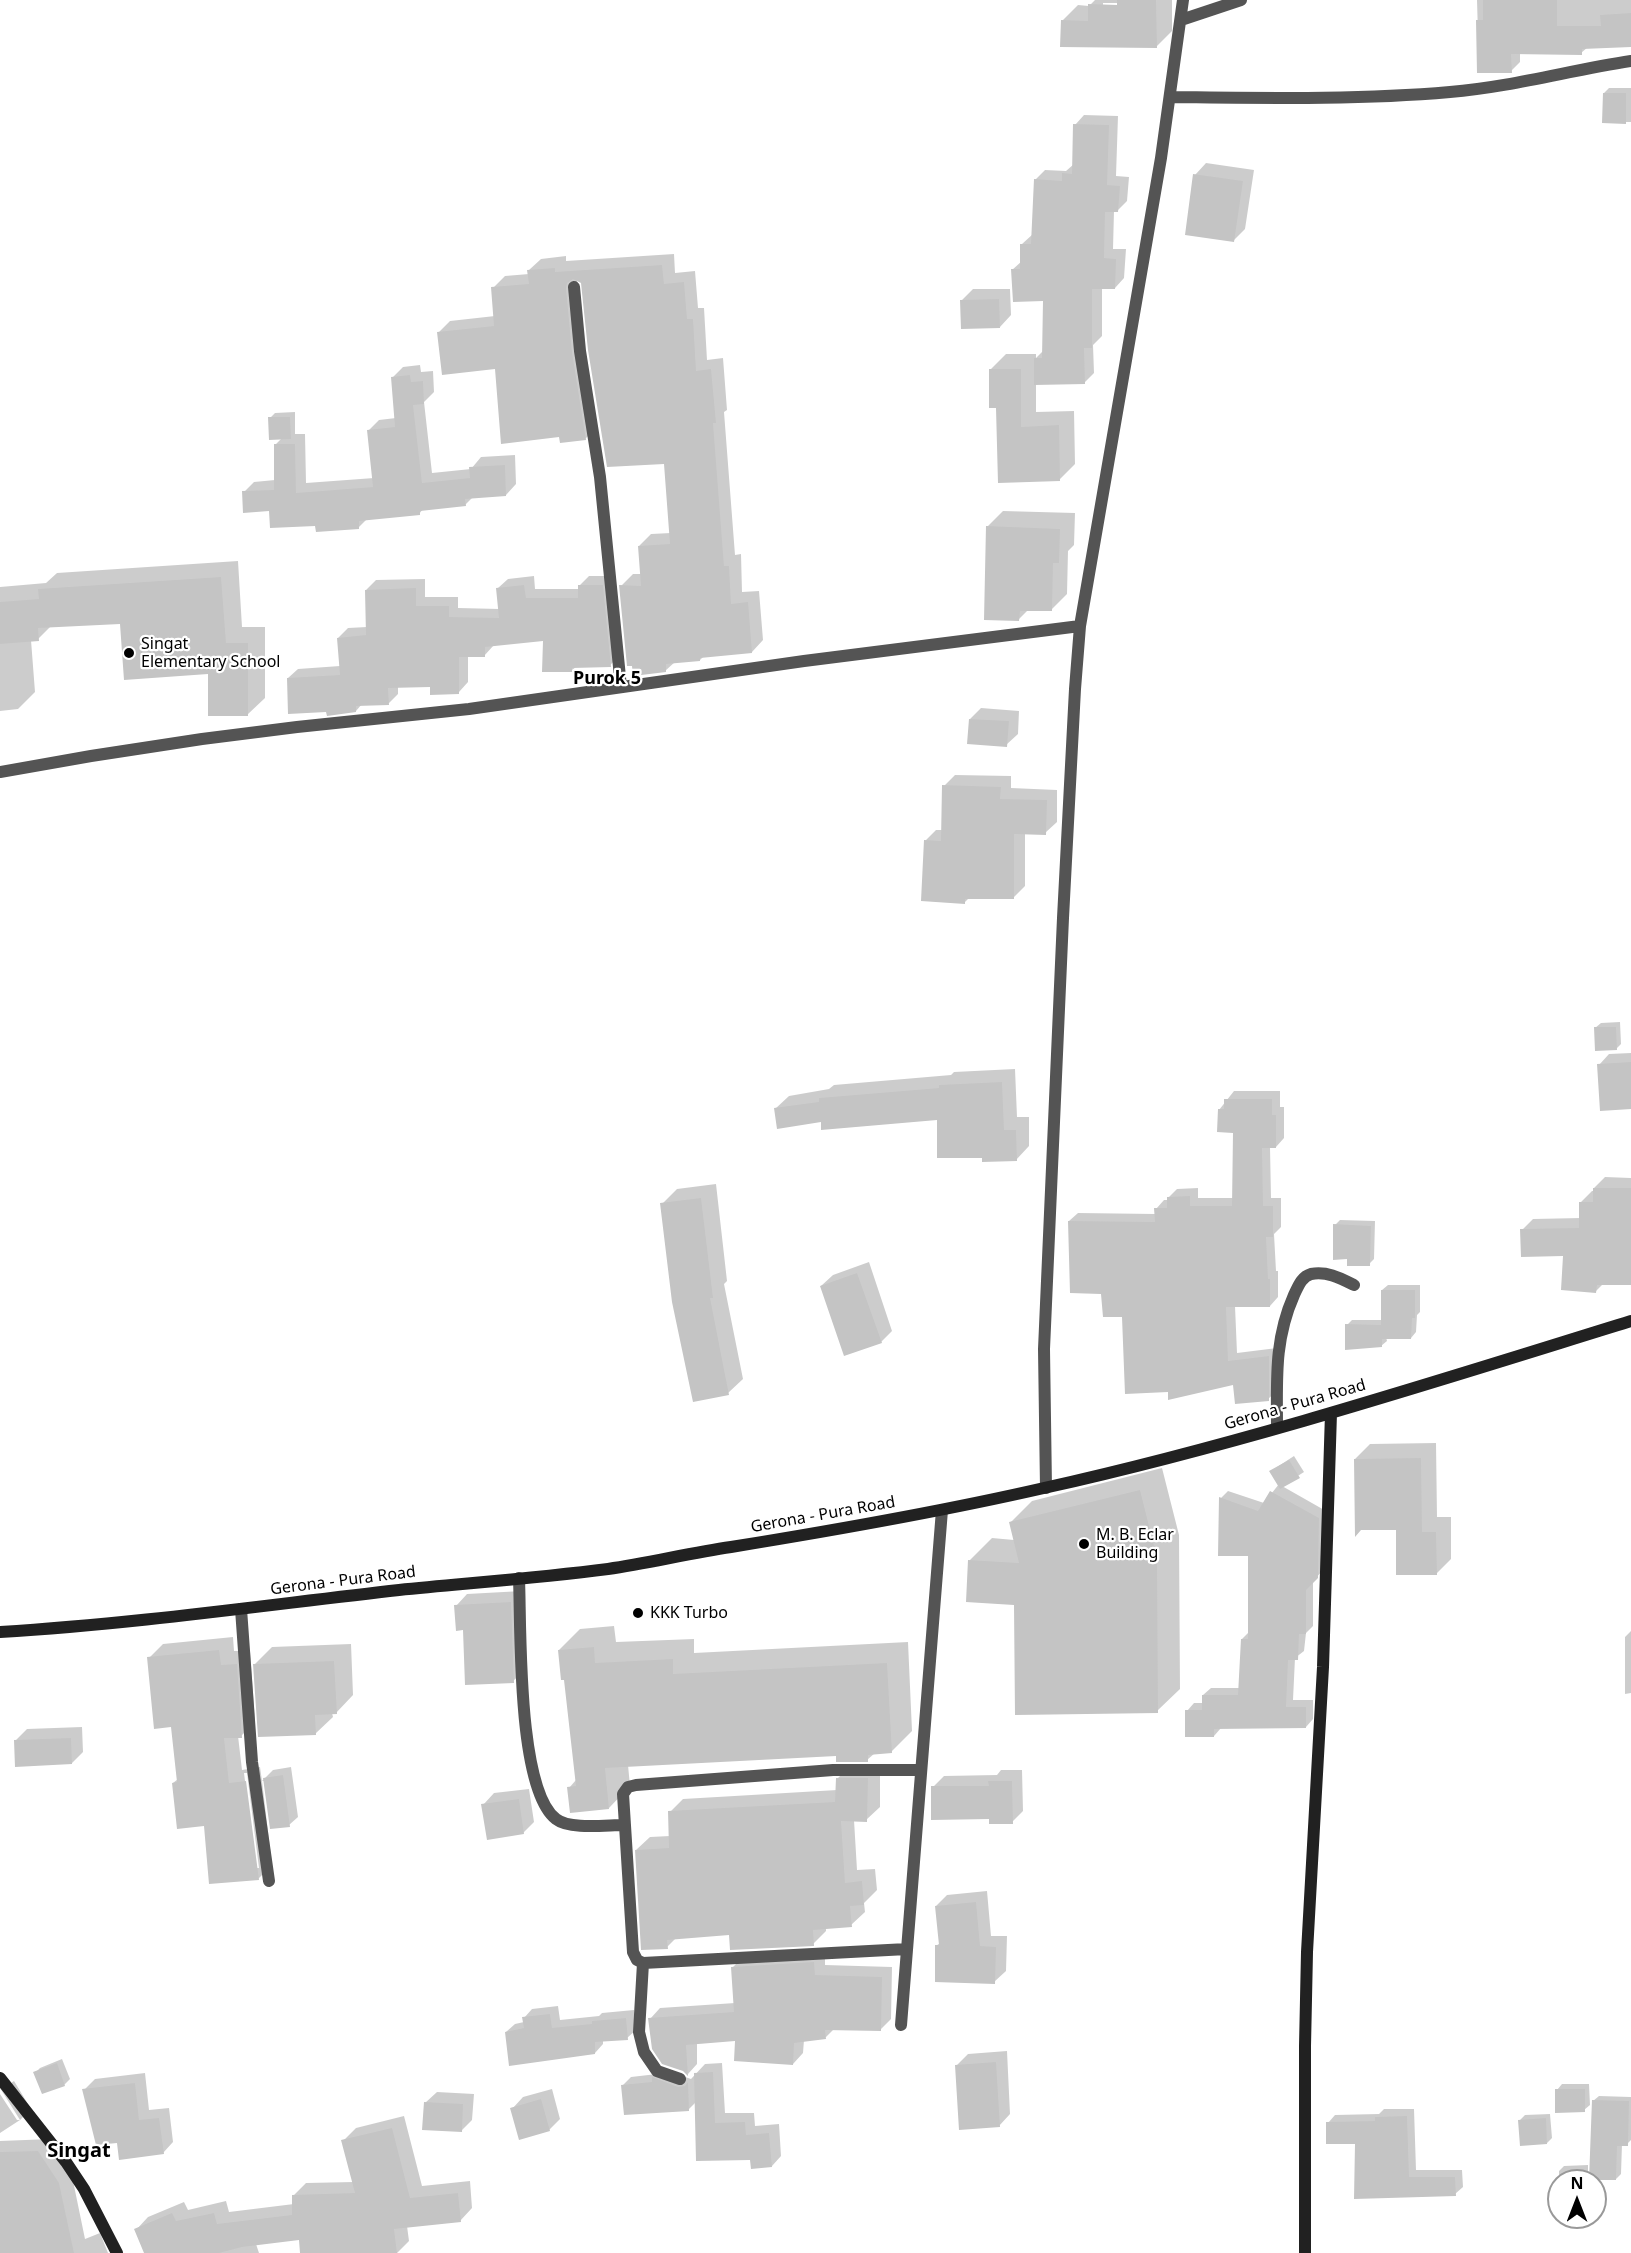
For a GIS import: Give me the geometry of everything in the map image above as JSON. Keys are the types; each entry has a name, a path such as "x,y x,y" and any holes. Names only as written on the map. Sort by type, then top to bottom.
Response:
{"main road":[{"name":"Gerona - Pura Road","path":"0,1632 65,1628 611,1568 728,1547 826,1533 1046,1488 1166,1459 1331,1413 1631,1321"},
{"path":"1305,2253 1307,1952 1323,1667 1331,1413"},
{"path":"0,2078 78,2180 117,2253"}],"street":[{"path":"1046,1488 1045,1337 1062,930 1080,626 1171,97 1183,0"},
{"path":"1181,20 1241,0"},
{"path":"1171,97 1317,98 1450,92 1497,87 1631,61"},
{"path":"574,287 580,351 600,477 621,687"},
{"path":"0,772 214,738 470,709 1080,626"},
{"path":"1277,1427 1277,1365 1280,1337 1300,1280 1309,1274 1333,1274 1354,1285"},
{"path":"901,2025 942,1510"},
{"path":"519,1578 523,1716 531,1764 545,1805 555,1819 568,1825 624,1825"},
{"path":"241,1609 252,1762 269,1881"},
{"path":"907,1949 643,1963 637,1960 633,1952 623,1794 628,1787 636,1785 833,1770 921,1770"},
{"path":"643,1963 639,2032 644,2052 657,2071 680,2079"}],"building":[{"path":"1117,0 1156,0 1157,48 1060,47 1061,20 1088,21 1088,4 1117,5"},
{"path":"1483,0 1557,0 1557,26 1601,26 1600,15 1631,13 1631,47 1582,49 1582,55 1511,54 1512,73 1477,73 1476,20 1483,20"},
{"path":"1603,93 1626,93 1626,124 1602,123"},
{"path":"1073,124 1109,125 1107,185 1120,186 1118,212 1105,212 1104,258 1116,259 1115,289 1092,289 1092,348 1084,348 1085,384 1034,385 1034,358 1042,358 1043,301 1013,302 1011,269 1020,269 1020,244 1031,244 1034,179 1062,181 1062,173 1072,174"},
{"path":"1193,174 1243,181 1234,242 1185,235"},
{"path":"662,265 664,284 684,282 687,319 693,319 696,371 711,369 724,566 729,566 731,604 748,602 752,653 666,664 666,672 633,676 632,666 627,666 619,585 641,586 638,546 670,544 664,464 607,467 588,350 581,283 573,279 567,283 566,288 572,352 586,440 560,443 559,437 501,444 495,369 442,375 437,332 494,326 491,287 529,284 527,270 555,268 555,272"},
{"path":"999,299 1000,328 961,329 960,300"},
{"path":"989,369 1021,369 1021,427 1059,425 1060,481 998,483 996,408 989,408"},
{"path":"410,375 411,382 423,381 424,404 413,405 422,483 470,478 469,467 505,465 506,496 465,499 466,506 420,511 420,515 359,521 359,529 316,532 315,526 270,528 269,511 243,513 242,491 274,490 274,444 295,444 296,493 373,487 367,430 395,427 391,377"},
{"path":"268,417 290,417 291,439 269,440"},
{"path":"986,526 1060,529 1059,563 1053,563 1052,611 1020,611 1019,621 984,620"},
{"path":"221,577 226,643 248,643 248,716 208,716 208,674 124,680 120,624 38,628 39,641 0,644 0,602 39,599 38,589"},
{"path":"524,585 526,598 578,598 578,585 603,585 611,667 572,668 572,672 542,672 543,641 485,647 485,657 459,657 459,694 430,695 430,687 388,688 389,705 356,706 356,712 327,716 326,712 288,714 287,678 340,675 337,638 366,635 365,590 416,588 416,606 449,606 449,617 499,618 496,588"},
{"path":"969,719 1009,721 1007,747 967,744"},
{"path":"942,785 1001,787 1000,799 1047,800 1046,835 1014,834 1014,899 965,899 965,904 921,901 924,840 941,841"},
{"path":"1594,1027 1616,1027 1617,1050 1595,1051"},
{"path":"1631,1062 1631,1109 1600,1111 1597,1064"},
{"path":"1002,1082 1004,1130 1016,1130 1017,1161 982,1162 982,1158 937,1158 937,1120 821,1130 821,1122 777,1129 774,1108 819,1102 819,1098 939,1088 939,1085"},
{"path":"1224,1099 1272,1099 1272,1115 1276,1115 1276,1148 1262,1148 1263,1206 1273,1206 1273,1237 1266,1237 1270,1307 1226,1307 1228,1361 1269,1356 1269,1401 1235,1404 1233,1385 1168,1400 1168,1392 1125,1394 1122,1317 1103,1317 1101,1294 1070,1293 1068,1221 1155,1222 1154,1208 1167,1208 1167,1197 1190,1196 1190,1206 1232,1206 1233,1133 1217,1132 1218,1109 1224,1109"},
{"path":"1593,1188 1631,1188 1631,1285 1597,1285 1596,1293 1561,1290 1563,1256 1521,1257 1520,1229 1579,1228 1579,1202 1593,1202"},
{"path":"701,1198 713,1298 710,1298 729,1395 693,1402 672,1302 660,1203"},
{"path":"1333,1224 1371,1226 1370,1266 1347,1266 1347,1259 1333,1260"},
{"path":"857,1273 882,1343 844,1356 820,1286"},
{"path":"1381,1290 1415,1290 1415,1318 1412,1318 1411,1339 1382,1339 1382,1347 1345,1350 1345,1324 1381,1325"},
{"path":"1421,1458 1422,1532 1436,1532 1437,1575 1396,1575 1396,1530 1361,1530 1355,1537 1354,1459"},
{"path":"1289,1460 1300,1478 1280,1489 1269,1471"},
{"path":"1140,1490 1157,1558 1158,1713 1015,1715 1014,1605 966,1602 968,1560 1019,1563 1009,1522"},
{"path":"1270,1491 1319,1518 1318,1578 1306,1590 1306,1634 1299,1634 1298,1660 1288,1660 1286,1707 1306,1707 1306,1728 1214,1729 1214,1737 1185,1737 1185,1710 1202,1710 1202,1695 1238,1695 1241,1639 1248,1639 1248,1556 1218,1556 1219,1497 1258,1511"},
{"path":"511,1602 514,1683 465,1685 463,1630 456,1631 454,1605"},
{"path":"594,1647 595,1663 673,1659 673,1674 887,1663 892,1753 868,1755 868,1762 836,1762 836,1756 605,1768 609,1809 570,1813 567,1787 576,1786 564,1680 561,1680 558,1650"},
{"path":"219,1650 221,1665 237,1664 242,1738 224,1738 229,1783 246,1781 259,1880 209,1884 204,1826 177,1829 172,1783 177,1782 171,1727 154,1729 147,1657"},
{"path":"334,1661 337,1714 315,1715 316,1735 258,1737 253,1664"},
{"path":"71,1738 72,1764 15,1767 14,1740"},
{"path":"283,1775 290,1827 270,1829 263,1778"},
{"path":"836,1778 868,1778 867,1822 841,1821 845,1883 862,1881 864,1905 850,1906 852,1927 813,1930 814,1946 730,1950 729,1935 667,1940 668,1949 641,1950 635,1850 669,1848 668,1811 835,1802"},
{"path":"988,1781 1012,1781 1013,1824 989,1824 989,1819 931,1820 931,1786 989,1786"},
{"path":"519,1799 524,1834 487,1840 481,1804"},
{"path":"976,1902 980,1946 996,1947 995,1984 935,1982 935,1945 939,1945 935,1906"},
{"path":"814,1962 815,1975 882,1977 881,2031 825,2030 826,2039 794,2043 793,2065 734,2061 735,2041 686,2045 688,2076 683,2071 662,2064 652,2049 648,2018 734,2012 731,1967"},
{"path":"550,2014 552,2028 626,2018 628,2040 595,2042 595,2054 509,2066 505,2032 524,2028 522,2017"},
{"path":"996,2062 1000,2127 959,2130 955,2065"},
{"path":"57,2063 65,2086 42,2094 33,2072"},
{"path":"713,2072 715,2123 745,2122 746,2135 769,2133 772,2167 751,2169 750,2160 696,2161 694,2073"},
{"path":"652,2077 678,2087 685,2086 688,2082 689,2111 624,2115 621,2085 652,2082"},
{"path":"135,2083 139,2120 159,2118 164,2154 119,2160 117,2143 96,2145 82,2089"},
{"path":"1555,2089 1585,2089 1585,2112 1555,2113"},
{"path":"541,2099 550,2131 519,2140 510,2108"},
{"path":"1592,2100 1629,2101 1628,2146 1617,2146 1616,2180 1607,2180 1607,2169 1589,2169"},
{"path":"424,2102 463,2104 462,2132 422,2130"},
{"path":"1407,2116 1409,2177 1455,2177 1456,2196 1354,2199 1355,2144 1326,2144 1326,2122 1375,2121 1375,2117"},
{"path":"1546,2118 1547,2144 1520,2146 1518,2120"},
{"path":"392,2128 410,2198 458,2193 461,2222 394,2229 397,2253 300,2253 299,2240 242,2247 219,2253 144,2253 134,2229 172,2213 176,2221 214,2213 217,2224 292,2215 292,2195 355,2193 341,2140"},
{"path":"38,2151 59,2183 74,2253 0,2253 0,2152"}],"place":[{"name":"Singat Elementary School","path":"129,653"},
{"name":"M. B. Eclar Building","path":"1084,1544"},
{"name":"KKK Turbo","path":"638,1613"}],"district":[{"name":"Purok 5","path":"607,679"},
{"name":"Singat","path":"79,2151"}]}
